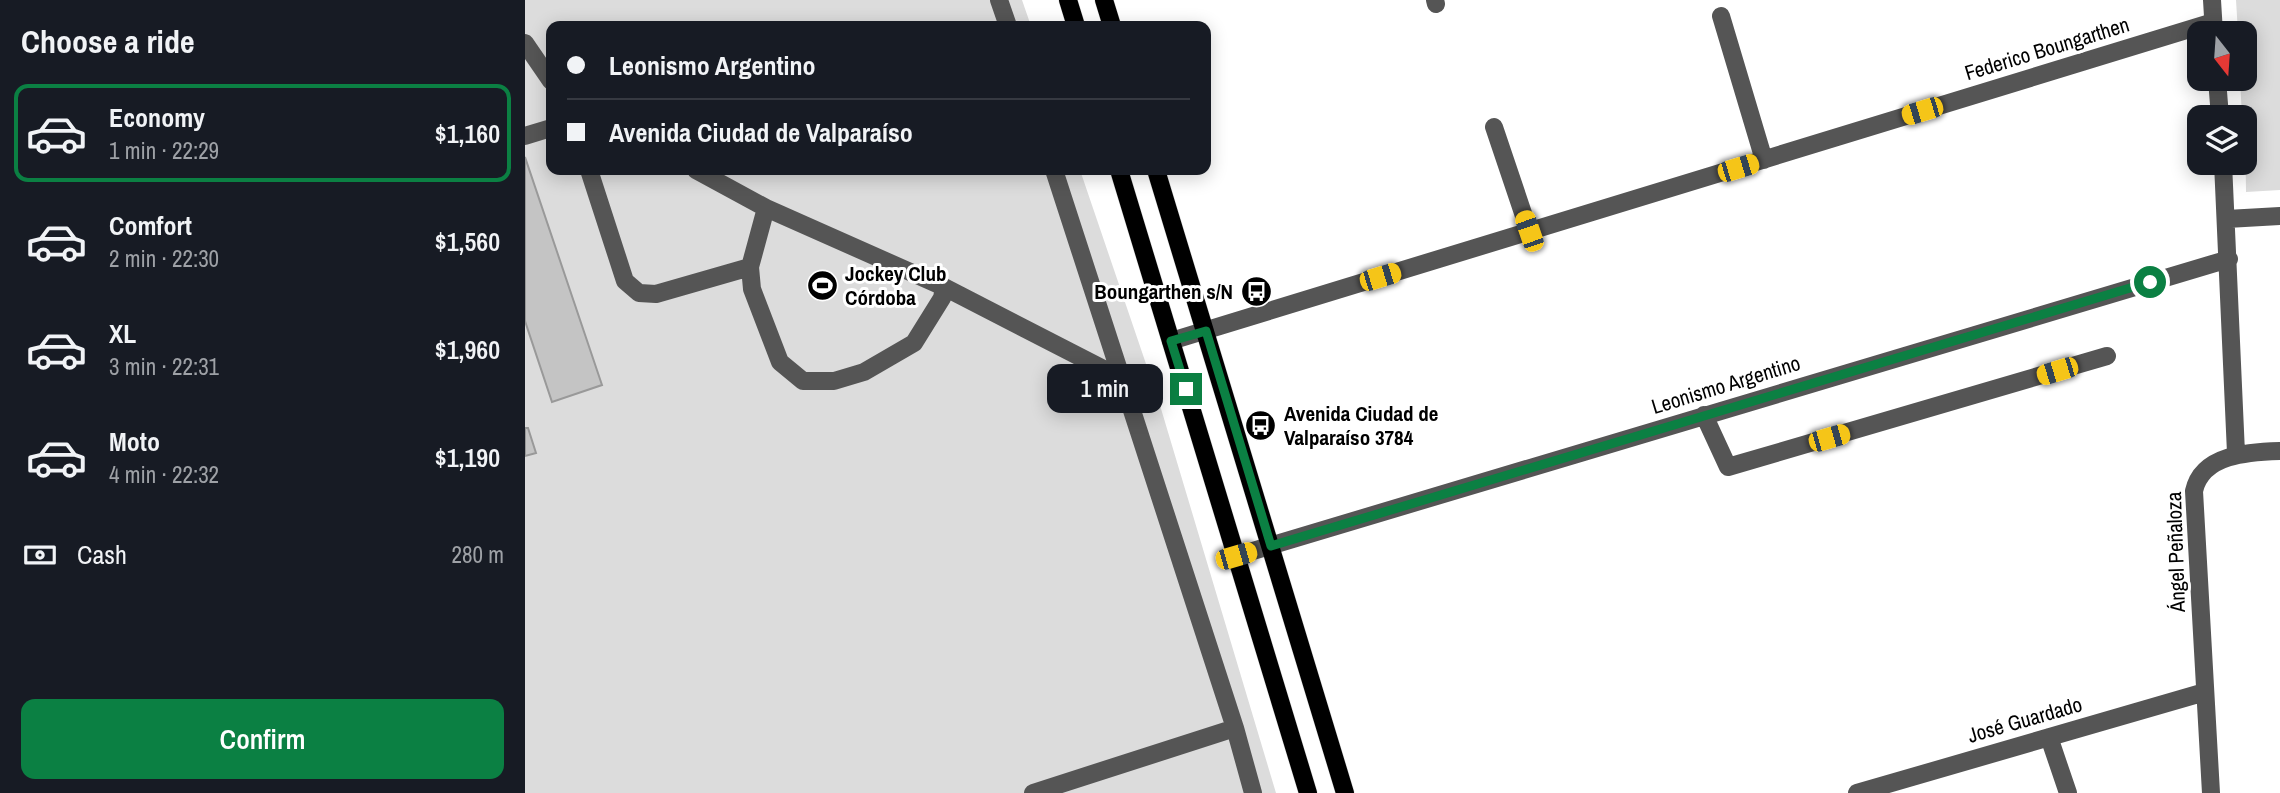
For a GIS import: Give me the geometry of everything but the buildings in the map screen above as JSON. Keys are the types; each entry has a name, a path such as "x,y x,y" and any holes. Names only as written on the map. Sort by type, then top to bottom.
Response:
{"main road":[{"path":"1068,0 1074,21"},
{"path":"1104,0 1110,21"},
{"path":"1121,175 1308,793"},
{"path":"1158,175 1345,793"}],"street":[{"path":"999,0 1006,21"},
{"path":"2212,0 2214,21"},
{"path":"1721,16 1764,160"},
{"name":"Federico Boungarthen","path":"1171,341 1764,160 2187,35"},
{"path":"525,43 546,74"},
{"path":"1494,127 1529,231"},
{"path":"525,136 546,130"},
{"path":"591,175 625,281 639,293 656,293 750,267"},
{"path":"705,175 766,208 944,287 1119,377"},
{"path":"1056,175 1235,728 1253,793"},
{"path":"2224,175 2236,453 2280,450"},
{"path":"766,208 750,267 752,289 780,362 803,381 834,381 864,372 914,342 941,298 944,287"},
{"path":"2227,219 2280,216"},
{"name":"Leonismo Argentino","path":"1236,556 2229,259"},
{"path":"1704,415 1728,467 2107,356"},
{"name":"Ángel Peñaloza","path":"2211,793 2194,491 2196,479 2204,471 2236,453"},
{"name":"José Guardado","path":"1857,793 2205,692"},
{"path":"1033,793 1235,728"},
{"path":"2049,737 2068,793"}],"shaded area":[{"name":"Jockey Club Córdoba","path":"525,0 1022,0 1029,21 546,21 546,175 1082,175 1159,402 1276,793 525,793"},
{"path":"2236,0 2280,0 2280,190 2246,192 2246,175 2257,175 2257,105 2241,105 2241,91 2257,91 2257,21 2237,21"}],"place":[{"name":"Jockey Club Córdoba","path":"822,286"},
{"name":"Boungarthen s/N","path":"1256,292"},
{"name":"Avenida Ciudad de Valparaíso 3784","path":"1261,426"}],"route":[{"path":"1186,389 1171,341 1206,331 1271,546 2150,282"}]}
